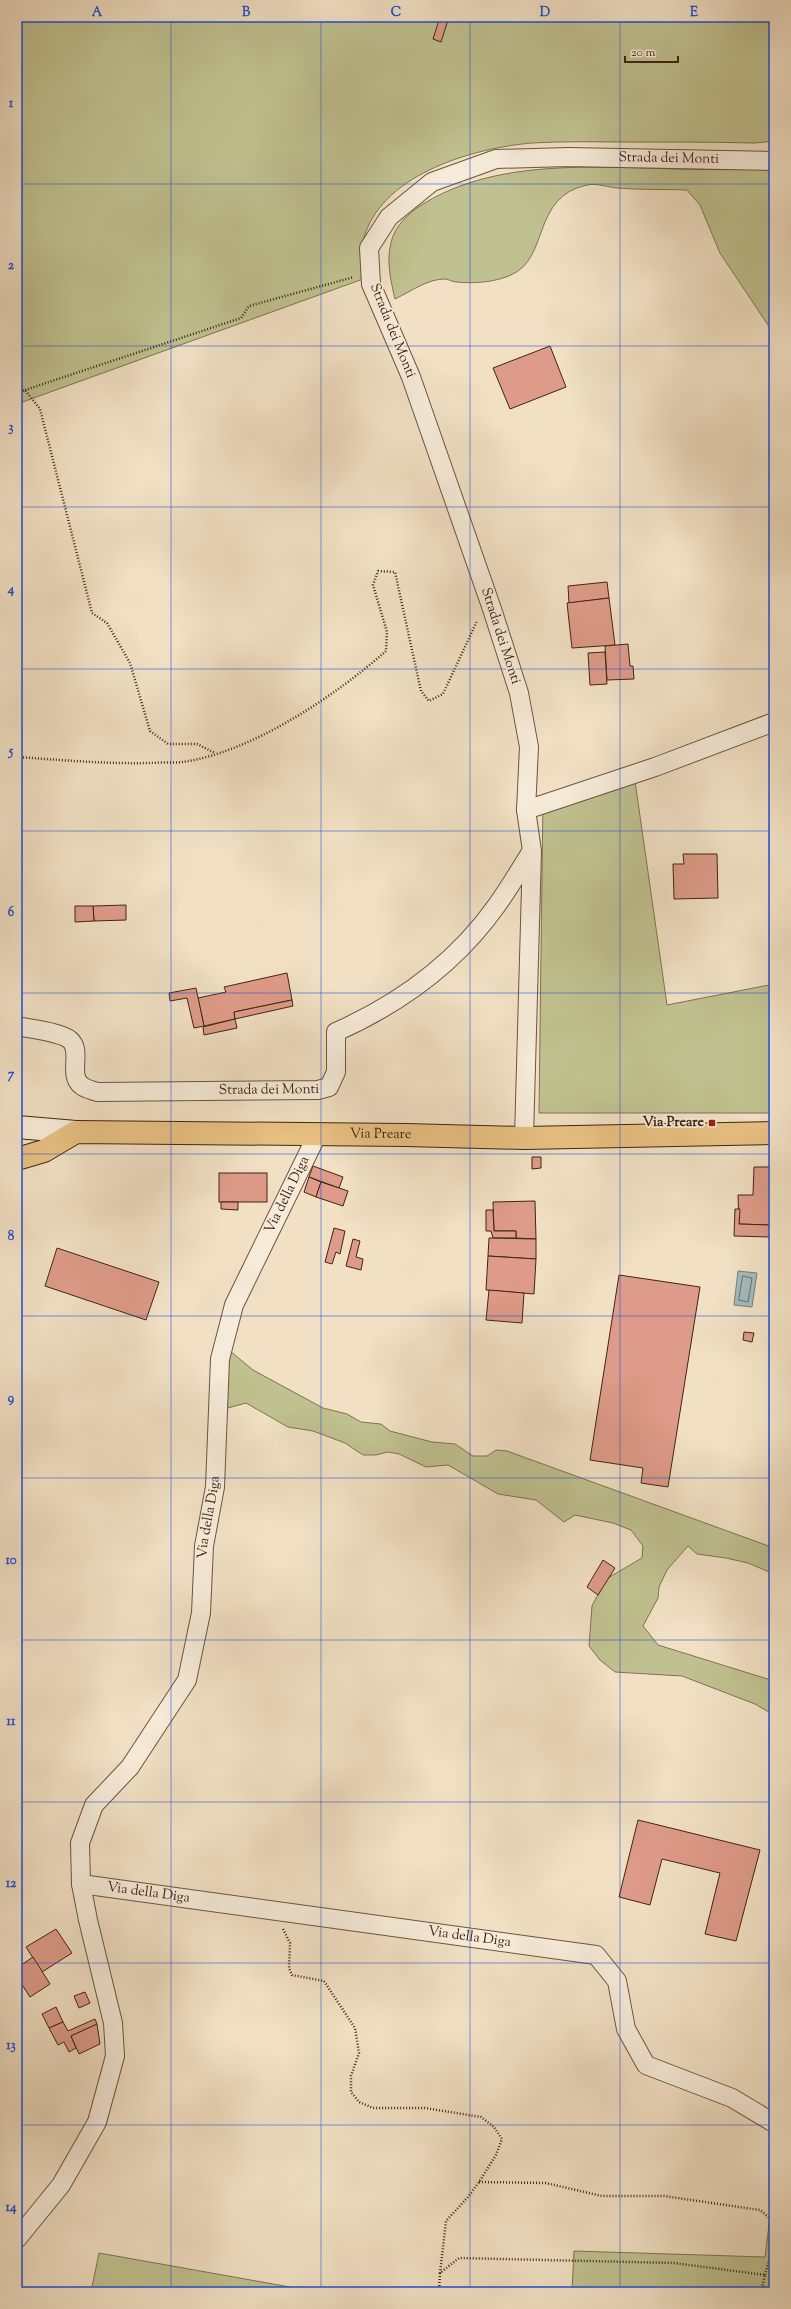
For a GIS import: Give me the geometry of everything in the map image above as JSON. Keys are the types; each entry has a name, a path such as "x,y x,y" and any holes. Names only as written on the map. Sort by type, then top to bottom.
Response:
{"main road":[{"path":"17,1127 76,1132"},
{"name":"Via Preare","path":"76,1132 317,1135 398,1134 524,1138 774,1133"},
{"path":"17,1159 44,1152 76,1132"}],"street":[{"name":"Strada dei Monti","path":"524,1138 532,851 526,810 529,747 519,693 492,609 411,378 372,284 369,248 389,217 432,182 496,159 568,157 774,161"},
{"path":"526,810 655,767 774,722"},
{"name":"Strada dei Monti","path":"17,1026 62,1036 71,1041 75,1050 75,1076 82,1086 96,1092 318,1090 330,1087 336,1072 336,1032 382,1010 419,986 459,949 496,906 532,851"},
{"name":"Via della Diga","path":"17,2239 61,2185 97,2122 115,2056 113,2023 88,1920 81,1884 80,1843 94,1805 130,1767 187,1680 201,1613 204,1546 215,1487 220,1359 234,1305 317,1135"},
{"name":"Via della Diga","path":"81,1884 596,1956 617,1981 626,2029 646,2065 732,2098 774,2123"}],"path":[{"path":"17,392 241,318 248,306 371,272"},
{"path":"25,390 40,409 92,613 107,623 130,663 150,731 168,744 197,744 215,753"},
{"path":"17,756 119,764 184,762 244,745 294,718 367,667 386,651 388,632 373,585 378,570 395,572 421,691 429,701 443,694 466,642 480,616 492,609"},
{"path":"272,1910 290,1943 289,1968 292,1974 324,1981 355,2028 359,2053 351,2076 351,2092 359,2102 373,2108 425,2108 480,2117 494,2127 502,2139 496,2155 479,2182 468,2197 446,2221 439,2292"},
{"path":"479,2182 546,2183 602,2196 664,2196 760,2210 774,2222"},
{"path":"761,2292 774,2242"},
{"path":"440,2273 459,2258 674,2263 765,2275"}],"green space":[{"path":"17,17 774,17 774,141 754,143 532,143 484,151 459,158 412,180 392,195 376,213 363,239 363,279 17,404"},
{"path":"594,167 731,170 774,167 774,334 720,253 700,205 687,190 626,189 587,185 569,192 557,202 549,214 531,255 523,267 511,275 492,281 477,283 463,283 440,279 426,283 395,299 389,257 395,231 403,220 418,207 462,185 504,174 548,169"},
{"path":"633,767 667,1005 774,984 774,1113 539,1113 543,799"},
{"path":"230,1351 253,1370 323,1408 347,1414 361,1422 381,1424 390,1431 432,1442 455,1444 473,1456 487,1456 496,1450 507,1451 774,1548 774,1574 748,1563 697,1554 688,1546 667,1570 659,1587 658,1598 643,1626 658,1645 774,1681 774,1715 755,1704 682,1676 615,1672 600,1660 589,1646 592,1606 606,1579 642,1558 643,1546 631,1530 613,1523 575,1515 564,1522 536,1500 498,1494 448,1465 426,1467 399,1454 388,1452 376,1455 363,1455 345,1443 313,1431 288,1427 246,1403 224,1409"},
{"path":"774,1363 774,1426 769,1426"},
{"path":"774,2185 774,2292 572,2292 574,2251 765,2257"},
{"path":"99,2253 318,2292 91,2292"}],"water":[{"path":"738,1271 757,1273 752,1307 734,1305"}],"building":[{"path":"440,17 449,17 441,42 433,39"},
{"path":"550,346 566,387 510,409 493,368"},
{"path":"607,582 609,598 569,603 568,586"},
{"path":"609,598 615,645 572,648 567,603"},
{"path":"628,644 630,666 633,666 634,679 607,680 605,646"},
{"path":"605,652 607,684 590,685 588,653"},
{"path":"683,854 717,854 718,898 674,899 673,864 684,864"},
{"path":"126,905 126,920 94,921 93,906"},
{"path":"75,906 93,906 94,921 75,922"},
{"path":"287,973 292,1000 234,1012 235,1019 204,1026 198,998 226,992 224,987"},
{"path":"196,988 204,1026 194,1028 187,998 170,1001 169,993"},
{"path":"292,1000 293,1006 235,1019 234,1012"},
{"path":"235,1019 237,1028 204,1035 203,1027"},
{"path":"532,1157 541,1157 541,1168 532,1169"},
{"path":"313,1166 343,1177 339,1188 309,1177"},
{"path":"754,1167 774,1167 774,1198 771,1198 770,1225 739,1224 738,1195 753,1195"},
{"path":"219,1173 267,1173 267,1202 219,1202"},
{"path":"309,1177 321,1182 316,1197 304,1192"},
{"path":"321,1182 348,1191 343,1206 316,1197"},
{"path":"535,1201 536,1239 516,1238 516,1231 494,1231 493,1202"},
{"path":"221,1202 238,1202 238,1210 221,1209"},
{"path":"735,1209 740,1209 739,1224 770,1225 770,1237 734,1236"},
{"path":"486,1210 493,1210 494,1231 516,1231 516,1238 493,1238 491,1231 486,1231"},
{"path":"334,1228 345,1231 340,1254 336,1252 332,1264 325,1262"},
{"path":"489,1238 536,1239 536,1259 488,1256"},
{"path":"353,1239 360,1241 356,1257 363,1259 361,1270 346,1266"},
{"path":"57,1248 159,1282 146,1320 45,1286"},
{"path":"488,1256 536,1259 534,1294 486,1290"},
{"path":"619,1275 700,1287 668,1487 641,1483 643,1468 590,1460"},
{"path":"489,1290 524,1293 522,1323 486,1320"},
{"path":"744,1332 754,1333 752,1342 743,1340"},
{"path":"603,1560 615,1568 598,1595 587,1587"},
{"path":"638,1820 760,1850 736,1941 705,1934 720,1873 662,1859 650,1905 619,1897"},
{"path":"56,1929 72,1953 42,1972 26,1947"},
{"path":"33,1957 50,1984 30,1997 17,1977 17,1968"},
{"path":"85,1992 90,2003 79,2008 74,1996"},
{"path":"56,2007 63,2022 49,2028 42,2014"},
{"path":"95,2019 97,2024 71,2036 76,2048 69,2052 64,2042 58,2045 49,2028 63,2022 68,2031"},
{"path":"97,2024 100,2044 79,2054 71,2036"}],"place":[{"name":"Via Preare","path":"712,1123"}]}
